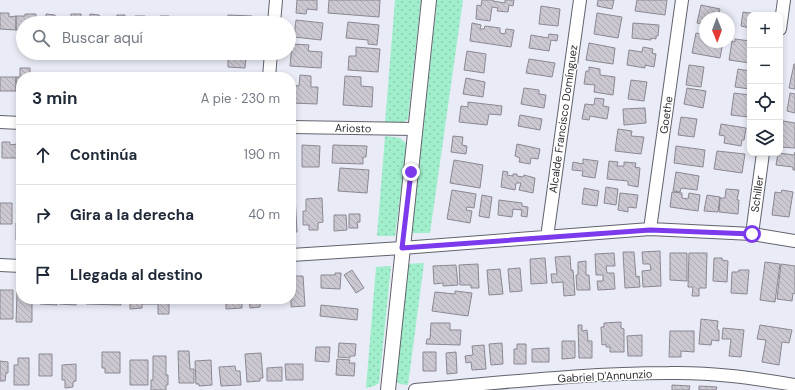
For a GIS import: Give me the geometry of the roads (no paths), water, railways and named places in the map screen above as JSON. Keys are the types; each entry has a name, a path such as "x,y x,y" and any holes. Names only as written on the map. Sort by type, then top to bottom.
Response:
{"street":[{"path":"275,16 276,0"},
{"path":"388,390 429,0"},
{"name":"Alcalde Francisco Domínguez","path":"547,237 580,0"},
{"name":"Goethe","path":"650,230 682,0"},
{"path":"782,12 784,0"},
{"path":"269,72 270,60"},
{"path":"0,122 16,123"},
{"name":"Ariosto","path":"296,127 415,129"},
{"name":"Schiller","path":"752,234 763,156"},
{"path":"296,255 650,230 752,234 795,241"},
{"path":"0,265 16,266"},
{"name":"Gabriel D'Annunzio","path":"415,390 604,375 670,373 748,377 795,385"}]}
